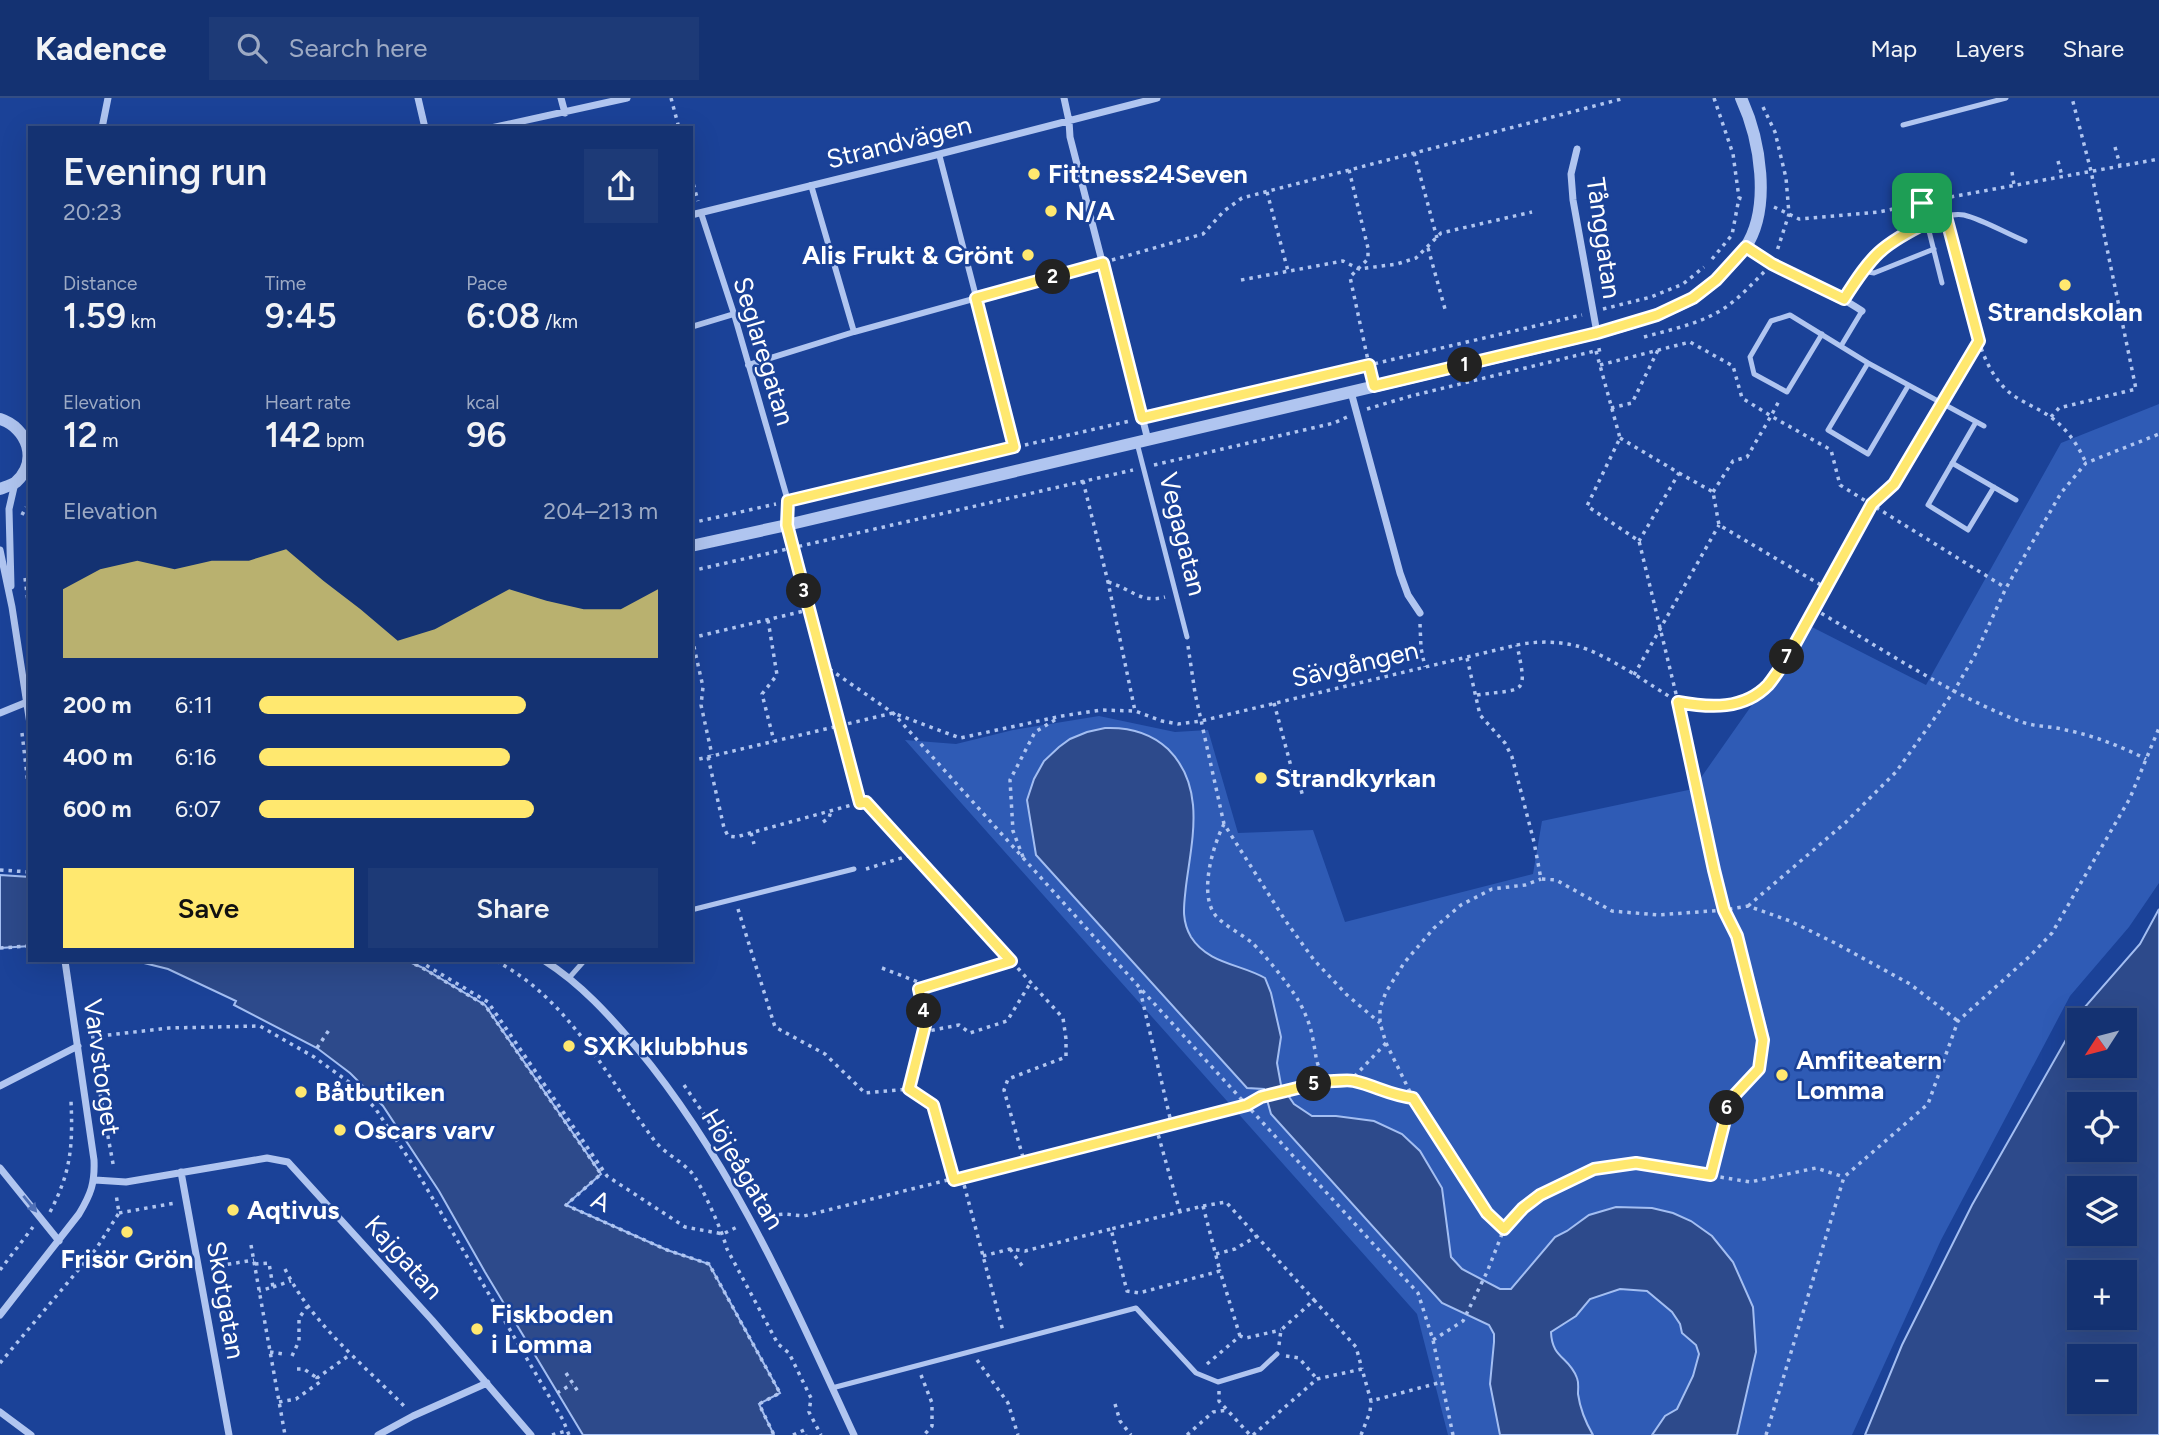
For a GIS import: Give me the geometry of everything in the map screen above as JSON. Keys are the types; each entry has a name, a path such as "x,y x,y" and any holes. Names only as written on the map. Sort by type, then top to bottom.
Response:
{"street":[{"path":"102,126 108,99 117,98"},
{"path":"418,98 425,126"},
{"path":"561,98 565,113"},
{"path":"501,126 627,98"},
{"name":"Vegagatan","path":"1064,98 1070,137 1142,418 1142,441"},
{"name":"Strandvägen","path":"693,215 1157,98"},
{"path":"693,546 1597,333 1657,315 1693,298 1716,280 1746,247 1758,215 1760,183 1758,149 1741,98"},
{"name":"Tånggatan","path":"1577,149 1571,174 1573,200 1597,333"},
{"path":"939,154 1014,447"},
{"path":"811,185 854,332"},
{"name":"Seglaregatan","path":"701,213 734,314 788,501"},
{"path":"1746,247 1772,264 1844,299 1862,311"},
{"path":"748,365 854,332 1103,263"},
{"path":"693,326 734,314"},
{"path":"1350,392 1400,573 1408,595 1420,613"},
{"path":"0,419 25,433 28,452"},
{"path":"12,607 9,509 15,483 28,460"},
{"path":"0,489 15,483"},
{"path":"0,550 28,709"},
{"path":"0,713 27,702"},
{"name":"Varvstorget","path":"65,962 95,1180"},
{"name":"Höjeågatan","path":"546,962 582,988 611,1017 666,1083 724,1172 752,1221 854,1435"},
{"path":"0,1086 78,1046"},
{"name":"Kajgatan","path":"95,1180 126,1182 267,1158 288,1162 531,1435"},
{"path":"0,1168 59,1241"},
{"name":"Skotgatan","path":"181,1172 229,1435"},
{"path":"0,1315 59,1241 89,1198 95,1180"},
{"path":"383,1434 413,1416 487,1383"},
{"path":"0,1412 32,1435"}],"lane":[{"path":"1903,125 2006,98"},
{"path":"1920,195 1942,283"},
{"path":"1844,299 1861,271 1880,250 1928,222 1962,215 2025,241"},
{"path":"1861,271 1874,273 1934,249"},
{"path":"1841,346 1862,311"},
{"path":"1822,334 1787,392 1755,374 1750,357 1771,321 1790,315 1822,334 1868,363 1908,386 1984,426"},
{"path":"1868,363 1828,430 1868,454 1908,386"},
{"path":"1976,422 1928,505 1968,530 1994,487"},
{"name":"Vegagatan","path":"1142,441 1144,467 1187,637"},
{"path":"1952,463 2016,500"},
{"path":"693,910 855,871"},
{"path":"569,978 583,962"},
{"path":"832,1388 1136,1308 1196,1373 1218,1382 1261,1368 1277,1354"}],"path":[{"path":"671,98 678,126"},
{"path":"1103,263 1203,234 1224,211 1242,198 1625,98"},
{"path":"1714,98 1733,154 1739,198"},
{"path":"1759,98 1775,132 1786,178 1789,214 1799,219 1879,212 1941,198 2159,159"},
{"path":"2050,417 2059,408 2136,388 2091,171 2072,98"},
{"path":"2115,147 2120,165"},
{"path":"1414,153 1437,239"},
{"path":"2058,161 2062,176"},
{"path":"693,571 1334,423 1378,405 1350,277 1368,259 1368,248 1349,170"},
{"path":"2012,172 2014,185"},
{"path":"693,183 701,213"},
{"path":"1267,192 1288,271"},
{"path":"1941,198 1979,341 1992,373 2014,396 2064,426 2079,447 2086,463"},
{"path":"1241,280 1343,261 1359,269 1416,258 1441,233 1532,212"},
{"path":"1428,248 1445,309"},
{"path":"1678,702 1699,706 1724,706 1749,699 1768,685 1785,662 1872,504 1894,484 1979,341"},
{"path":"1600,365 1690,342 1733,366 1742,398 1831,450 1840,485 2006,588"},
{"path":"1611,408 1632,403 1658,350"},
{"path":"1596,351 1620,438 1587,506 1639,541 1724,910 1737,936 1763,1040 1759,1069 1730,1100 1711,1175"},
{"path":"693,523 1369,365"},
{"path":"1634,675 1719,525 1713,492 1733,461 1747,457 1780,398 1787,392"},
{"path":"1748,906 1845,822 1896,772 1954,691 1975,655 2006,588 2061,493 2086,463 2159,434"},
{"path":"1620,438 1713,492"},
{"path":"1639,541 1679,473"},
{"path":"1083,480 1135,711"},
{"path":"787,525 860,803"},
{"path":"1719,525 1826,588"},
{"path":"1108,582 1147,599 1179,599"},
{"path":"1814,609 1954,691 2023,723 2065,729 2114,743 2146,759"},
{"path":"693,638 809,610"},
{"path":"1420,613 1420,648 1425,667"},
{"path":"768,620 777,676 762,694 774,741"},
{"path":"1187,637 1195,693 1224,824 1285,920 1314,960 1347,995 1380,1023"},
{"path":"693,642 703,687 701,705 710,756 724,828 728,836 751,834 866,802 1063,1018 1066,1057 1008,1079 1004,1090 1025,1161"},
{"name":"Sävgången","path":"893,713 960,738 1101,710 1135,711 1178,724 1201,721 1535,642 1579,646 1678,702"},
{"path":"1477,695 1516,690 1521,686 1524,678 1517,645"},
{"path":"1467,658 1480,715 1505,743 1512,757 1541,879"},
{"path":"825,666 893,713 1419,1293 1433,1340 1453,1435"},
{"path":"1274,703 1296,785 1300,786 1303,797"},
{"path":"693,760 893,713"},
{"path":"1023,859 1013,831 1010,780 1035,732 1062,716"},
{"path":"1766,1435 1844,1177 1928,1104 1958,1021 2052,933 2130,798 2159,728"},
{"path":"823,822 829,818 831,811"},
{"path":"1224,824 1218,835 1208,881 1208,901 1216,916 1253,943 1288,985 1299,1002 1312,1034 1318,1068 1326,1081"},
{"path":"751,834 754,844"},
{"path":"855,871 914,854"},
{"path":"0,870 28,872"},
{"path":"1504,1229 1487,1213 1413,1098 1385,1043 1380,1023 1380,1008 1386,992 1404,963 1434,928 1461,905 1492,889 1525,885 1541,879 1556,880 1612,911 1658,915 1748,906 1790,921 1899,978 1958,1021"},
{"path":"735,899 775,1027 825,1054 865,1093 909,1089 933,1105 954,1180"},
{"path":"0,948 28,946"},
{"path":"919,989 1011,961"},
{"name":"A","path":"409,962 485,1005 601,1174 566,1205 667,1250 709,1264 780,1393 759,1404 774,1435"},
{"path":"421,962 488,1002 607,1176 685,1227 723,1234 764,1216 804,1216 954,1180 1171,1122 1247,1105 1261,1097 1326,1081 1336,1083 1351,1080 1393,1096 1413,1098"},
{"path":"498,962 518,972 554,1003 576,1028 656,1143 692,1172 723,1234 727,1249 778,1344 789,1353 811,1398 809,1412 821,1435"},
{"path":"882,968 918,982 926,1021 909,1089"},
{"path":"923,1032 959,1025 970,1033 1007,1021 1031,982"},
{"path":"1140,988 1171,1122"},
{"path":"92,1047 90,1037 101,1035 169,1028 260,1026 314,1057 353,1085 375,1108 413,1165 563,1420 567,1433 552,1435"},
{"path":"317,1048 331,1027"},
{"path":"1351,1080 1385,1043"},
{"path":"0,1363 96,1250 119,1213 111,1148 95,1069"},
{"path":"0,1270 42,1220 65,1179 72,1142 69,1090"},
{"path":"1156,1127 1180,1212"},
{"path":"1433,1340 1463,1321 1504,1229 1523,1208 1540,1195 1594,1169 1636,1163 1749,1182 1816,1168 1844,1177"},
{"path":"962,1177 1006,1344"},
{"path":"119,1213 187,1201"},
{"path":"983,1256 1010,1249 1026,1251 1226,1202 1356,1347 1371,1401 1370,1412 1361,1435"},
{"path":"1203,1206 1240,1336"},
{"path":"1111,1229 1127,1291 1139,1293 1220,1271"},
{"path":"1216,1254 1235,1249 1257,1236"},
{"path":"251,1245 285,1435"},
{"path":"1010,1249 1023,1267"},
{"path":"199,1269 254,1262 270,1263 272,1287"},
{"path":"285,1269 307,1307 413,1416"},
{"path":"259,1291 290,1281"},
{"path":"1240,1336 1246,1338 1281,1330 1314,1300"},
{"path":"292,1356 299,1341 299,1318 307,1307"},
{"path":"1281,1330 1277,1354 1298,1358 1317,1379"},
{"path":"1196,1373 1240,1336"},
{"path":"270,1352 283,1354"},
{"path":"971,1353 1008,1403 1018,1435"},
{"path":"317,1378 351,1354"},
{"path":"917,1367 932,1403 932,1426 924,1435"},
{"path":"279,1402 296,1399 320,1382 304,1369 297,1369"},
{"path":"1218,1382 1219,1401 1252,1435 1317,1379 1363,1369"},
{"path":"566,1373 579,1393"},
{"path":"1371,1401 1442,1382"},
{"path":"557,1393 572,1384"},
{"path":"1115,1404 1120,1421 1131,1435"},
{"path":"1187,1435 1213,1412 1227,1410"},
{"path":"793,1435 804,1430 806,1435"}],"shaded area":[{"path":"2159,404 2159,883 2129,927 2070,996 1941,1240 1852,1435 1448,1435 1417,1314 905,740 956,744 1013,730 1099,716 1175,732 1208,730 1238,833 1313,830 1345,922 1533,874 1542,821 1693,789 1808,625 1926,685 2061,443"},
{"path":"1105,728 1131,730 1161,743 1180,764 1188,780 1194,814 1184,906 1186,925 1191,937 1206,953 1265,978 1281,1037 1277,1063 1281,1085 1294,1104 1312,1116 1374,1121 1402,1134 1420,1151 1442,1188 1451,1257 1462,1269 1500,1289 1511,1289 1555,1237 1589,1215 1616,1207 1652,1208 1673,1213 1691,1221 1712,1236 1733,1262 1753,1307 1756,1352 1737,1435 1652,1435 1665,1416 1677,1409 1693,1376 1699,1354 1696,1345 1682,1333 1672,1312 1647,1291 1620,1289 1590,1299 1576,1316 1551,1332 1554,1347 1570,1365 1577,1378 1580,1405 1593,1435 1500,1435 1490,1384 1494,1334 1489,1325 1442,1303 1271,1114 1264,1089 1247,1088 1036,855 1027,800 1034,779 1044,761 1070,739"},
{"path":"0,875 28,877 28,946 0,948"},
{"path":"2159,909 2159,1435 1865,1435 1902,1345 1972,1205 2067,1038 2067,1078 2137,1078 2137,1008 2084,1008 2140,944"},
{"path":"140,962 409,962 485,1005 601,1174 566,1205 667,1250 709,1264 780,1393 759,1404 774,1435 583,1435 439,1191 383,1106 350,1073 317,1048 234,1005 236,1001 168,969"}],"place":[{"name":"Fittness24Seven","path":"1034,174"},
{"name":"N/A","path":"1051,211"},
{"name":"Alis Frukt & Grönt","path":"1028,255"},
{"name":"Strandskolan","path":"2065,285"},
{"name":"Strandkyrkan","path":"1261,778"},
{"name":"SXK klubbhus","path":"569,1046"},
{"name":"Amfiteatern Lomma","path":"1782,1075"},
{"name":"Båtbutiken","path":"301,1092"},
{"name":"Oscars varv","path":"340,1130"},
{"name":"Aqtivus","path":"233,1210"},
{"name":"Frisör Grön","path":"127,1232"},
{"name":"Fiskboden i Lomma","path":"477,1329"}],"route":[{"path":"1941,198 1979,341 1894,484 1872,504 1785,662 1768,685 1749,699 1724,706 1699,706 1678,702 1724,910 1737,936 1763,1040 1759,1069 1730,1100 1711,1175 1636,1163 1594,1169 1540,1195 1523,1208 1504,1229 1487,1213 1413,1098 1393,1096 1351,1080 1336,1083 1326,1081 1261,1097 1247,1105 1171,1122 954,1180 933,1105 909,1089 926,1021 919,989 1011,961 866,802 860,803 787,525 788,501 1014,447 976,298 1103,263 1142,418 1369,365 1374,386 1597,333 1657,315 1693,298 1716,280 1746,247 1772,264 1844,299 1861,271 1880,250 1896,237 1928,222 1922,203 1941,198"}]}
